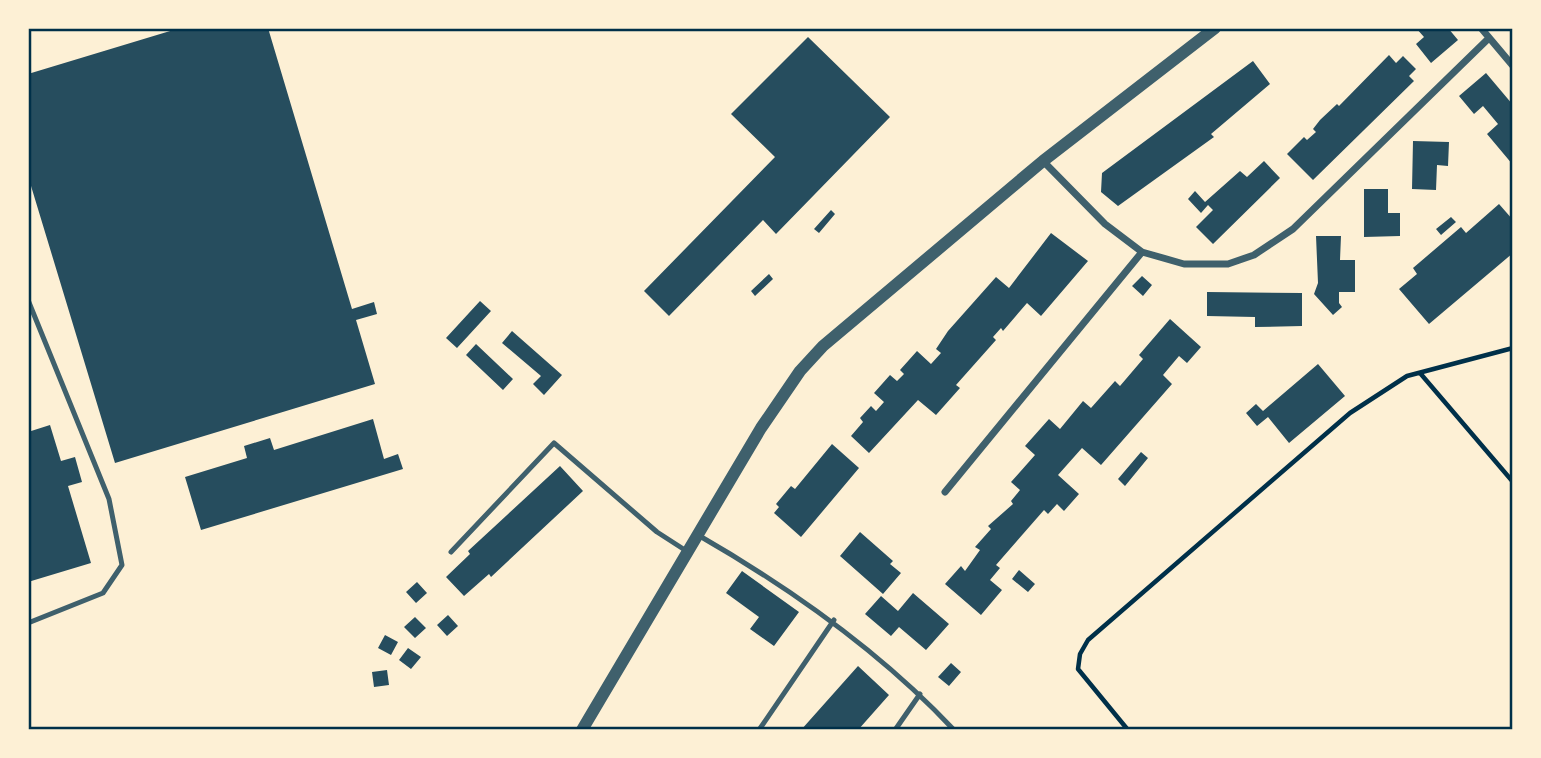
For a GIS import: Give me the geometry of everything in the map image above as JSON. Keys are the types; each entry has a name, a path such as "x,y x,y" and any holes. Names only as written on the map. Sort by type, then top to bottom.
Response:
{"street":[{"path":"582,730 781,397 823,346 1043,161 1214,28"},
{"path":"1481,28 1513,65"},
{"path":"1043,161 1105,224 1142,253 1184,264 1228,264 1254,255 1293,229 1489,38"},
{"path":"944,492 1142,253"}],"lane":[{"path":"28,300 109,499 122,565 103,593 28,623"},
{"path":"451,552 554,443 657,532 688,552"},
{"path":"698,535 834,620 920,694 954,730"},
{"path":"759,730 834,620"},
{"path":"895,730 920,694"}],"path":[{"path":"1128,730 1078,669 1080,654 1088,640 1350,413 1407,376 1513,348"},
{"path":"1420,373 1513,482"}],"building":[{"path":"180,28 268,28 352,309 374,302 377,314 356,320 375,384 115,463 28,176 28,74"},
{"path":"1416,28 1448,28 1458,40 1431,63 1416,44 1424,37"},
{"path":"808,37 890,117 776,234 763,220 669,316 644,291 775,157 731,114"},
{"path":"1389,55 1396,63 1403,56 1416,69 1409,76 1414,81 1313,180 1287,154 1304,137 1307,140 1316,132 1313,129 1320,120 1337,104 1339,106"},
{"path":"1253,61 1270,84 1211,134 1214,137 1118,206 1101,192 1102,173"},
{"path":"1486,73 1513,105 1513,165 1487,134 1498,124 1483,106 1474,114 1459,96"},
{"path":"1413,141 1449,142 1448,166 1437,165 1436,190 1412,189"},
{"path":"1264,161 1280,178 1213,244 1196,227 1213,210 1208,205 1201,213 1188,199 1195,191 1205,202 1240,171 1247,177"},
{"path":"1364,189 1388,189 1388,213 1400,213 1400,236 1364,237"},
{"path":"1499,204 1513,220 1513,253 1429,324 1399,289 1417,274 1413,268 1461,227 1466,233"},
{"path":"831,210 835,214 819,233 814,229"},
{"path":"1451,217 1456,222 1441,235 1436,229"},
{"path":"1051,233 1088,261 1041,316 1027,303 1003,331 1001,328 993,337 996,340 956,385 960,388 936,415 918,400 869,453 851,436 863,422 860,418 871,406 876,411 884,402 874,393 890,375 897,381 904,374 900,370 917,351 931,364 941,353 936,349 948,331 996,277 1009,288"},
{"path":"1316,236 1341,236 1340,260 1355,260 1355,292 1339,292 1339,303 1342,307 1333,315 1314,294 1318,283"},
{"path":"769,274 773,279 755,296 751,291"},
{"path":"1142,276 1152,285 1143,296 1132,286"},
{"path":"1207,292 1302,293 1302,326 1255,327 1255,317 1207,316"},
{"path":"480,301 491,311 457,348 446,338"},
{"path":"1170,319 1201,347 1187,363 1179,356 1163,375 1172,384 1101,465 1082,448 1058,475 1079,494 1064,511 1057,504 1048,514 1044,510 996,565 1000,568 990,580 1002,590 981,615 945,584 961,566 965,571 980,550 975,547 991,529 988,526 1013,504 1011,501 1020,490 1011,482 1035,455 1025,446 1049,419 1060,429 1083,401 1091,408 1115,381 1120,386 1143,359 1139,355"},
{"path":"512,331 562,375 544,395 533,384 541,376 502,343"},
{"path":"476,344 513,379 503,390 466,355"},
{"path":"1318,364 1345,396 1289,443 1268,417 1257,426 1246,413 1256,404 1263,411"},
{"path":"373,419 384,459 398,454 403,469 201,530 185,477 247,458 244,446 270,438 274,450"},
{"path":"50,425 61,461 75,457 82,482 68,486 91,563 28,582 28,432"},
{"path":"832,444 859,468 801,537 774,513 779,507 776,504 791,486 795,489"},
{"path":"1141,452 1148,458 1125,486 1118,479"},
{"path":"560,466 583,491 491,577 489,574 464,596 446,577 470,554 468,551"},
{"path":"860,532 893,561 890,564 901,573 883,594 840,556"},
{"path":"1019,570 1035,584 1028,592 1012,579"},
{"path":"742,571 799,612 774,646 750,629 759,617 726,593"},
{"path":"417,582 427,593 416,603 406,592"},
{"path":"913,593 949,624 926,650 899,627 891,636 865,614 881,596 898,611"},
{"path":"448,615 458,626 447,636 437,625"},
{"path":"415,617 426,628 415,638 404,627"},
{"path":"385,635 398,642 391,655 378,648"},
{"path":"408,648 421,657 411,669 399,660"},
{"path":"951,663 961,672 949,686 938,677"},
{"path":"858,666 889,695 858,730 801,730"},
{"path":"387,670 389,685 374,687 372,672"}]}
